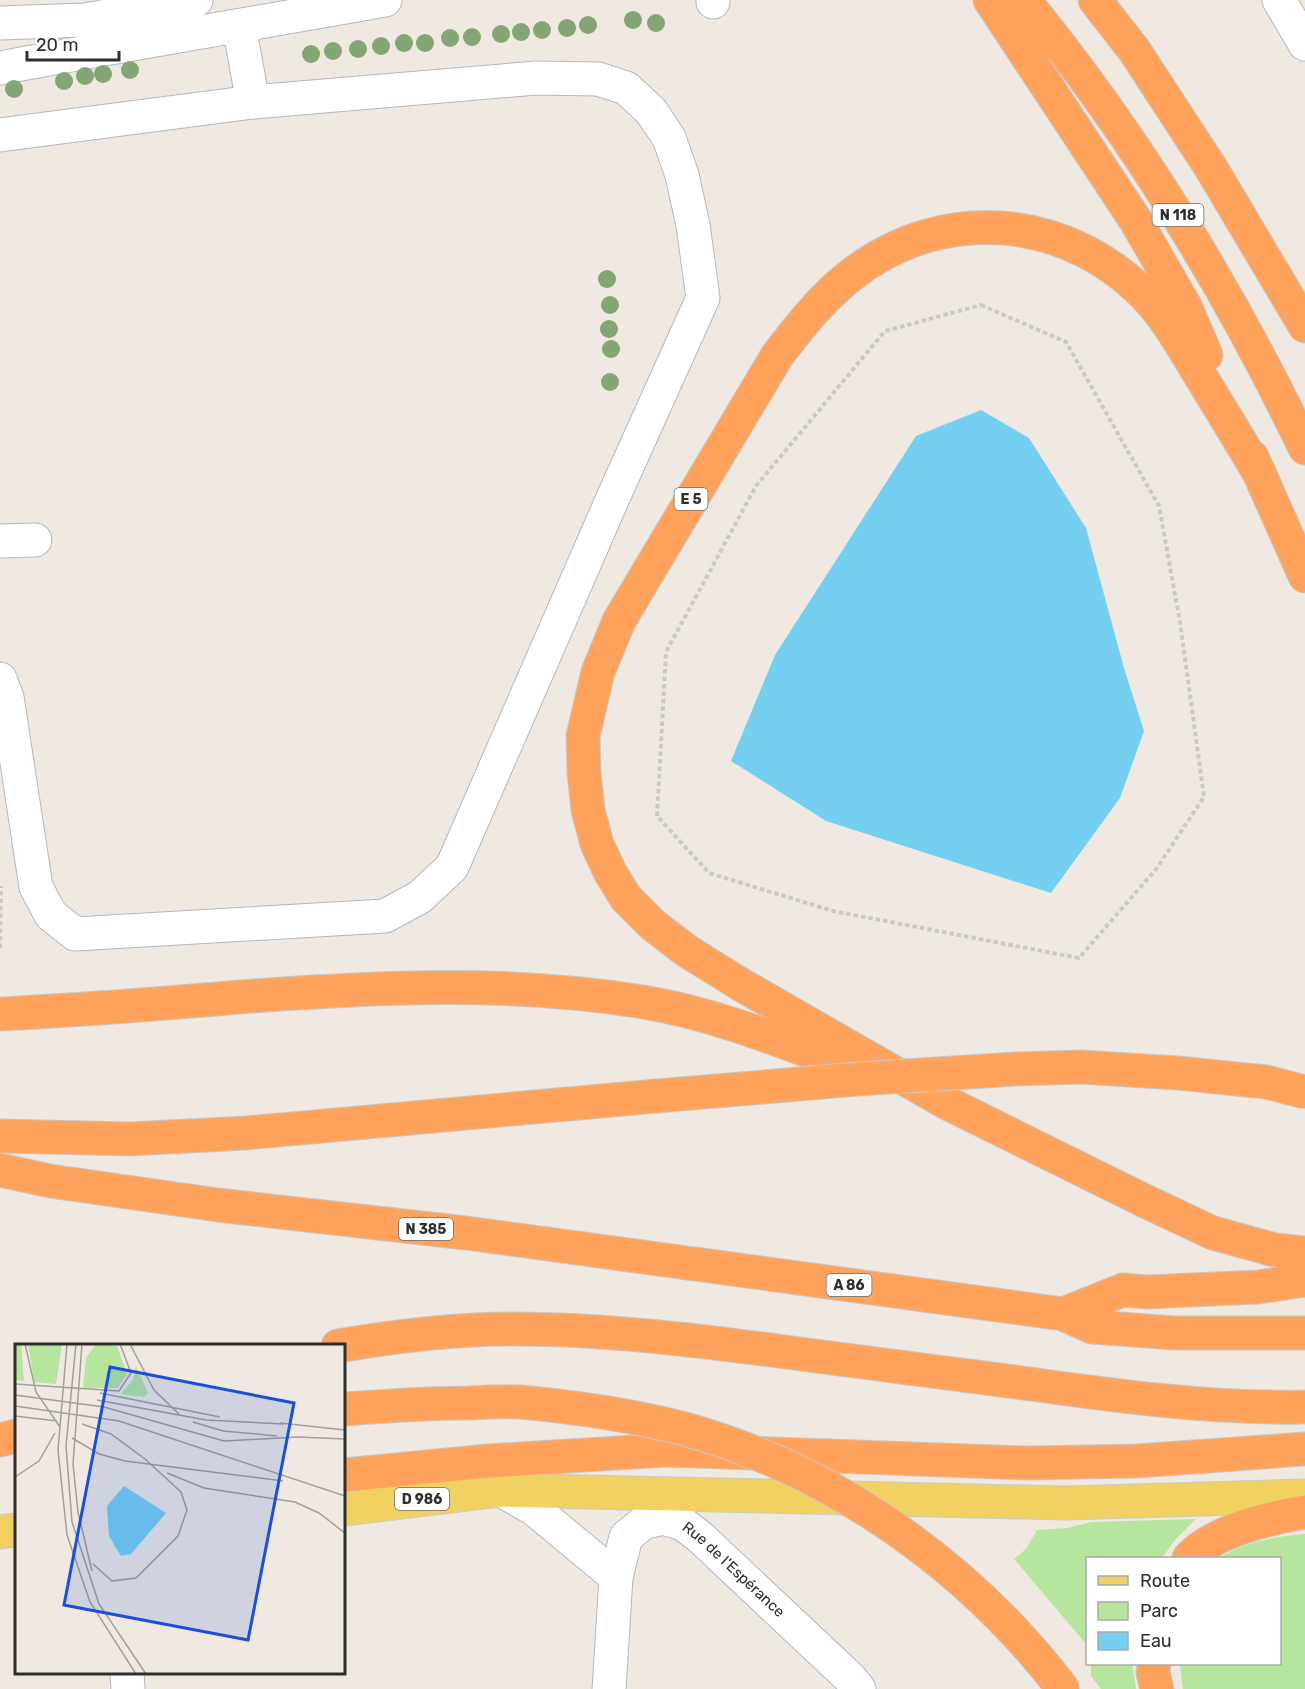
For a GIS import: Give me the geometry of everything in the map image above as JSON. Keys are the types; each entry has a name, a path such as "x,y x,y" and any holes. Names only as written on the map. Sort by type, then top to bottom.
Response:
{"highway":[{"path":"990,0 1136,221 1185,306 1305,576"},
{"name":"N 118","path":"1024,0 1064,48 1129,138 1194,240 1271,377 1305,448"},
{"path":"1095,0 1134,50 1210,168 1305,326"},
{"name":"E 5","path":"947,1103 687,951 653,925 626,898 597,844 588,810 583,736 598,672 619,621 777,356 796,331 823,300 851,275 905,243 942,232 987,227 1044,234 1075,245 1105,262 1128,279 1154,304 1261,476"},
{"path":"0,1014 353,989 421,987 575,992 645,1002 724,1020 947,1103 1213,1233 1275,1250 1305,1253"},
{"path":"0,1136 130,1138 246,1133 858,1079 1016,1069 1081,1067 1178,1073 1266,1082 1305,1092"},
{"name":"N 385","path":"0,1170 50,1181 218,1206 466,1233 635,1256"},
{"name":"A 86","path":"635,1256 1063,1314 1092,1327 1174,1333 1305,1334"},
{"path":"1063,1314 1123,1290 1147,1292 1258,1287 1305,1280"},
{"path":"345,1345 425,1333 566,1329 665,1337 1199,1404 1305,1407"},
{"path":"345,1409 517,1402 632,1417 686,1430 747,1451 780,1464 869,1510 923,1548 974,1591 1015,1633 1062,1689"},
{"path":"0,1440 15,1436"},
{"path":"345,1475 489,1461 667,1450 1027,1462 1137,1461 1305,1449"},
{"path":"1190,1557 1214,1538 1270,1519 1305,1512"},
{"path":"1154,1665 1157,1689"}],"main road":[{"path":"501,1490 1066,1503 1305,1496"},
{"name":"D 986","path":"345,1509 501,1490"},
{"path":"0,1532 15,1530"}],"street":[{"path":"176,35 194,0"},
{"path":"0,23 85,20 194,0"},
{"path":"0,68 176,35 385,0"},
{"path":"1279,0 1305,44"},
{"path":"239,26 253,102"},
{"path":"0,135 253,102 536,78 598,79 626,88 651,111 669,138 682,175 693,225 703,298 452,867 420,897 385,916 75,934 51,915 36,887 4,688"},
{"path":"0,542 35,540"},
{"path":"501,1490 534,1509 616,1578"},
{"name":"Rue de l'Espérance","path":"609,1689 616,1578 626,1537 643,1523 663,1518 683,1524 700,1537 859,1689"},
{"path":"127,1674 128,1689"}],"path":[{"path":"981,305 1066,342 1159,506 1180,622 1204,797 1157,868 1078,958 833,911 709,873 657,816 666,652 756,486 885,331 981,305"}],"green space":[{"path":"1196,1519 1175,1540 1163,1557 1086,1557 1086,1644 1014,1559 1026,1549 1037,1530 1068,1528 1091,1522"},
{"path":"1305,1534 1305,1689 1183,1689 1180,1665 1281,1665 1281,1557 1220,1557 1239,1548 1283,1536"},
{"path":"1091,1665 1132,1665 1136,1689 1101,1689 1091,1676"}],"water":[{"path":"981,410 1029,438 1086,528 1124,668 1144,731 1120,798 1051,893 826,821 731,761 775,655 916,436"}]}
